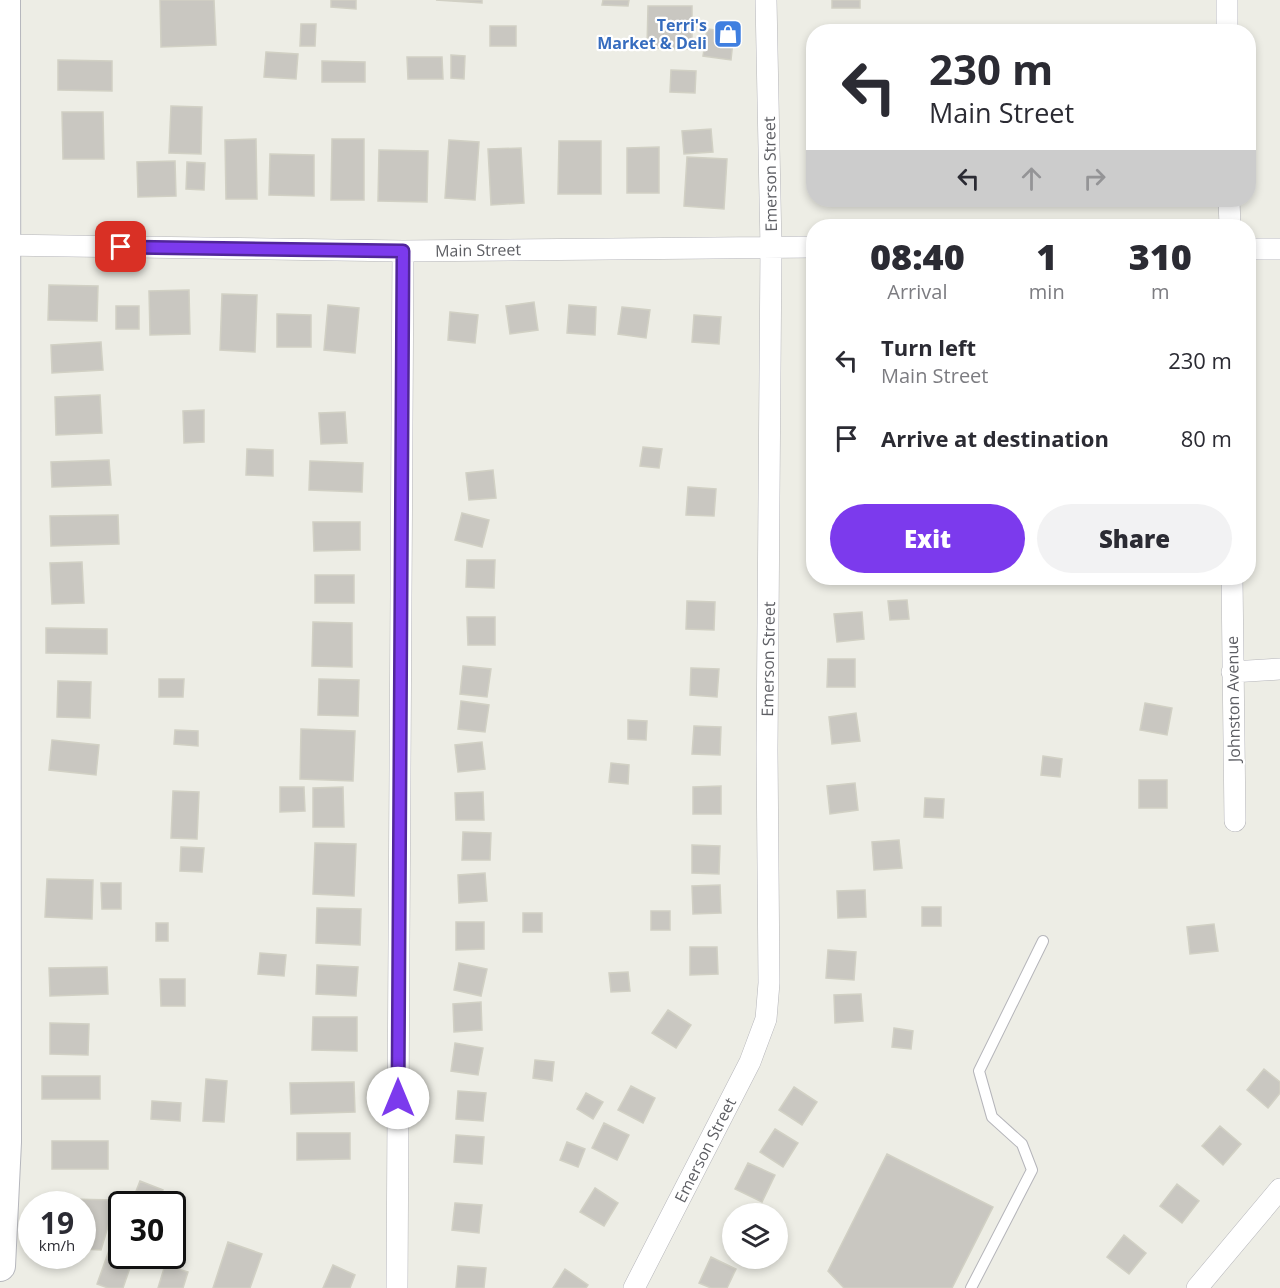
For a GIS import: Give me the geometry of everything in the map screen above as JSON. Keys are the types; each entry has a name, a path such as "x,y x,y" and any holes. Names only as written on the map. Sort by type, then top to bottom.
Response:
{"main road":[{"path":"0,1266 6,1142 2,443 5,0"}],"street":[{"name":"Emerson Street","path":"634,1288 750,1062 766,1019 769,983 767,739 771,247 766,0"},
{"path":"1227,0 1227,24"},
{"name":"Main Street","path":"2,245 403,251 806,248"},
{"path":"1256,249 1280,249"},
{"path":"397,1288 403,251"},
{"name":"Johnston Avenue","path":"1232,585 1235,821"},
{"path":"1232,672 1280,669"},
{"path":"1197,1288 1280,1189"}],"lane":[{"path":"971,1288 1032,1170 1022,1144 992,1117 979,1071 1043,941"}],"building":[{"path":"160,0 214,0 216,45 161,47"},
{"path":"331,0 356,0 356,9 331,7"},
{"path":"436,0 482,0 482,3"},
{"path":"603,0 629,0 628,6 602,5"},
{"path":"832,0 860,0 860,8 832,8"},
{"path":"648,6 692,6 692,49 647,48"},
{"path":"301,24 316,24 315,46 300,46"},
{"path":"490,26 516,26 516,46 490,46"},
{"path":"707,29 734,32 731,60 703,56"},
{"path":"266,52 298,54 296,79 264,77"},
{"path":"451,55 465,56 464,79 451,78"},
{"path":"407,57 442,57 443,79 408,79"},
{"path":"58,60 112,61 112,91 58,90"},
{"path":"322,61 365,62 365,82 322,82"},
{"path":"671,70 696,71 695,93 670,92"},
{"path":"171,106 202,107 201,154 169,153"},
{"path":"62,112 103,112 104,159 63,159"},
{"path":"711,129 713,152 684,154 682,131"},
{"path":"256,139 257,199 226,199 225,140"},
{"path":"332,139 364,139 364,200 331,200"},
{"path":"449,140 479,142 475,200 445,198"},
{"path":"559,141 601,141 601,194 558,194"},
{"path":"659,147 659,193 627,193 627,148"},
{"path":"521,148 524,203 491,205 488,149"},
{"path":"379,150 428,151 427,202 378,201"},
{"path":"270,154 314,155 314,196 269,195"},
{"path":"687,157 727,159 724,209 684,206"},
{"path":"175,161 176,196 138,197 137,162"},
{"path":"187,162 205,163 204,190 186,189"},
{"path":"49,285 98,286 97,321 48,320"},
{"path":"189,290 190,334 150,335 149,291"},
{"path":"222,294 257,295 255,352 220,350"},
{"path":"534,302 538,330 510,334 506,306"},
{"path":"328,305 359,308 355,353 324,350"},
{"path":"569,305 596,307 595,335 567,333"},
{"path":"116,306 139,306 139,329 116,329"},
{"path":"622,307 650,310 646,338 618,334"},
{"path":"450,312 478,315 475,343 448,340"},
{"path":"277,314 311,315 311,347 277,347"},
{"path":"694,315 721,317 719,344 692,342"},
{"path":"101,342 103,370 52,373 51,345"},
{"path":"100,395 102,433 56,435 55,397"},
{"path":"204,410 204,442 184,443 183,411"},
{"path":"345,412 347,443 321,444 319,413"},
{"path":"643,447 662,449 659,468 640,466"},
{"path":"247,449 273,450 273,476 246,475"},
{"path":"109,460 111,485 52,487 51,462"},
{"path":"310,461 363,463 362,492 309,490"},
{"path":"493,470 496,498 469,500 466,473"},
{"path":"688,487 716,489 714,516 686,515"},
{"path":"462,513 489,520 482,547 455,540"},
{"path":"118,515 119,544 51,546 50,516"},
{"path":"313,522 360,522 360,550 314,551"},
{"path":"467,560 495,560 494,588 466,587"},
{"path":"82,562 84,603 52,604 50,563"},
{"path":"315,575 354,575 354,603 315,603"},
{"path":"907,600 909,619 890,620 888,601"},
{"path":"687,601 715,602 714,630 686,629"},
{"path":"862,612 864,639 837,642 834,614"},
{"path":"467,617 495,617 495,645 468,645"},
{"path":"313,622 352,623 352,667 312,666"},
{"path":"46,628 107,629 107,654 46,653"},
{"path":"828,659 855,659 855,687 827,687"},
{"path":"463,666 491,669 487,697 460,694"},
{"path":"691,668 719,669 717,697 690,695"},
{"path":"159,679 184,679 183,697 159,697"},
{"path":"319,679 359,680 358,716 318,715"},
{"path":"58,681 91,682 90,718 57,717"},
{"path":"461,701 489,705 485,732 458,729"},
{"path":"1145,703 1172,708 1167,735 1140,730"},
{"path":"856,713 860,741 832,744 829,717"},
{"path":"628,720 647,721 646,740 628,739"},
{"path":"694,726 721,727 720,755 692,754"},
{"path":"301,729 355,731 353,781 300,779"},
{"path":"175,730 198,731 198,746 174,744"},
{"path":"52,740 99,745 96,775 49,770"},
{"path":"482,742 485,769 458,772 455,745"},
{"path":"1043,756 1062,759 1060,777 1041,775"},
{"path":"611,763 629,765 628,784 609,782"},
{"path":"1139,780 1167,780 1167,808 1139,808"},
{"path":"855,783 858,810 830,814 827,786"},
{"path":"721,786 721,814 693,814 693,787"},
{"path":"280,787 304,787 305,811 280,812"},
{"path":"343,787 344,827 313,827 313,788"},
{"path":"173,791 199,792 197,839 171,838"},
{"path":"483,792 484,820 456,820 455,793"},
{"path":"925,798 944,799 943,818 924,817"},
{"path":"463,832 491,833 490,860 462,860"},
{"path":"899,840 902,868 874,870 872,842"},
{"path":"315,843 356,844 354,896 313,894"},
{"path":"692,845 720,846 719,874 692,873"},
{"path":"181,847 204,848 202,872 180,871"},
{"path":"485,873 487,901 459,903 458,875"},
{"path":"47,879 93,880 92,919 45,917"},
{"path":"101,883 121,883 121,909 102,909"},
{"path":"720,885 721,913 693,914 692,886"},
{"path":"865,890 866,917 838,918 837,891"},
{"path":"922,907 941,907 941,926 922,926"},
{"path":"317,908 361,909 360,945 316,943"},
{"path":"651,911 670,911 670,930 651,930"},
{"path":"523,913 542,913 542,932 523,932"},
{"path":"456,922 484,922 484,949 456,950"},
{"path":"156,923 168,923 168,941 156,941"},
{"path":"1214,924 1218,951 1190,954 1187,927"},
{"path":"690,947 717,947 718,974 690,975"},
{"path":"828,950 856,952 854,980 826,978"},
{"path":"260,953 286,955 284,976 258,974"},
{"path":"459,963 487,969 481,996 454,990"},
{"path":"317,965 358,967 356,996 316,994"},
{"path":"107,967 108,994 50,996 49,968"},
{"path":"628,972 630,991 611,992 609,973"},
{"path":"160,979 185,979 185,1006 161,1006"},
{"path":"861,994 863,1021 835,1023 834,995"},
{"path":"481,1002 482,1030 454,1032 453,1004"},
{"path":"668,1010 691,1025 676,1048 652,1033"},
{"path":"313,1017 357,1017 357,1051 312,1050"},
{"path":"50,1023 89,1024 88,1055 50,1054"},
{"path":"894,1028 913,1031 911,1049 892,1047"},
{"path":"455,1043 483,1048 478,1075 451,1071"},
{"path":"535,1060 554,1062 552,1081 533,1078"},
{"path":"1264,1069 1280,1082 1280,1093 1268,1108 1247,1090"},
{"path":"42,1076 100,1076 100,1099 42,1099"},
{"path":"206,1079 227,1081 224,1122 203,1121"},
{"path":"354,1082 355,1112 291,1114 290,1083"},
{"path":"631,1086 655,1098 643,1123 618,1110"},
{"path":"794,1087 817,1102 802,1125 779,1110"},
{"path":"458,1091 486,1093 483,1121 456,1119"},
{"path":"586,1093 603,1102 593,1119 577,1109"},
{"path":"152,1101 181,1103 180,1121 151,1119"},
{"path":"604,1123 629,1135 617,1160 592,1148"},
{"path":"1220,1126 1241,1144 1223,1165 1202,1146"},
{"path":"775,1129 798,1143 783,1167 760,1152"},
{"path":"297,1133 350,1133 350,1159 297,1160"},
{"path":"456,1135 484,1137 482,1164 454,1162"},
{"path":"52,1141 108,1141 108,1169 52,1169"},
{"path":"567,1142 585,1149 578,1167 560,1160"},
{"path":"887,1154 993,1207 952,1288 844,1288 828,1271"},
{"path":"748,1163 775,1175 762,1202 735,1189"},
{"path":"140,1181 163,1190 163,1191 136,1191"},
{"path":"1177,1184 1199,1201 1182,1223 1160,1206"},
{"path":"595,1188 618,1203 604,1226 580,1212"},
{"path":"96,1200 108,1200 108,1227 101,1250 96,1250"},
{"path":"455,1203 482,1205 479,1233 452,1230"},
{"path":"1124,1235 1146,1253 1129,1274 1107,1257"},
{"path":"228,1242 262,1254 250,1288 213,1288"},
{"path":"108,1253 108,1269 130,1269 123,1288 108,1288 97,1284"},
{"path":"711,1257 722,1262 722,1269 736,1269 727,1288 711,1288 699,1283"},
{"path":"333,1265 355,1275 350,1288 323,1288"},
{"path":"458,1266 486,1268 484,1288 456,1288"},
{"path":"164,1269 188,1272 183,1288 158,1288"},
{"path":"565,1269 588,1285 586,1288 553,1288"}],"place":[{"name":"Terri's Market & Deli","path":"728,34"}],"route":[{"path":"121,247 403,251 398,1098"}]}
